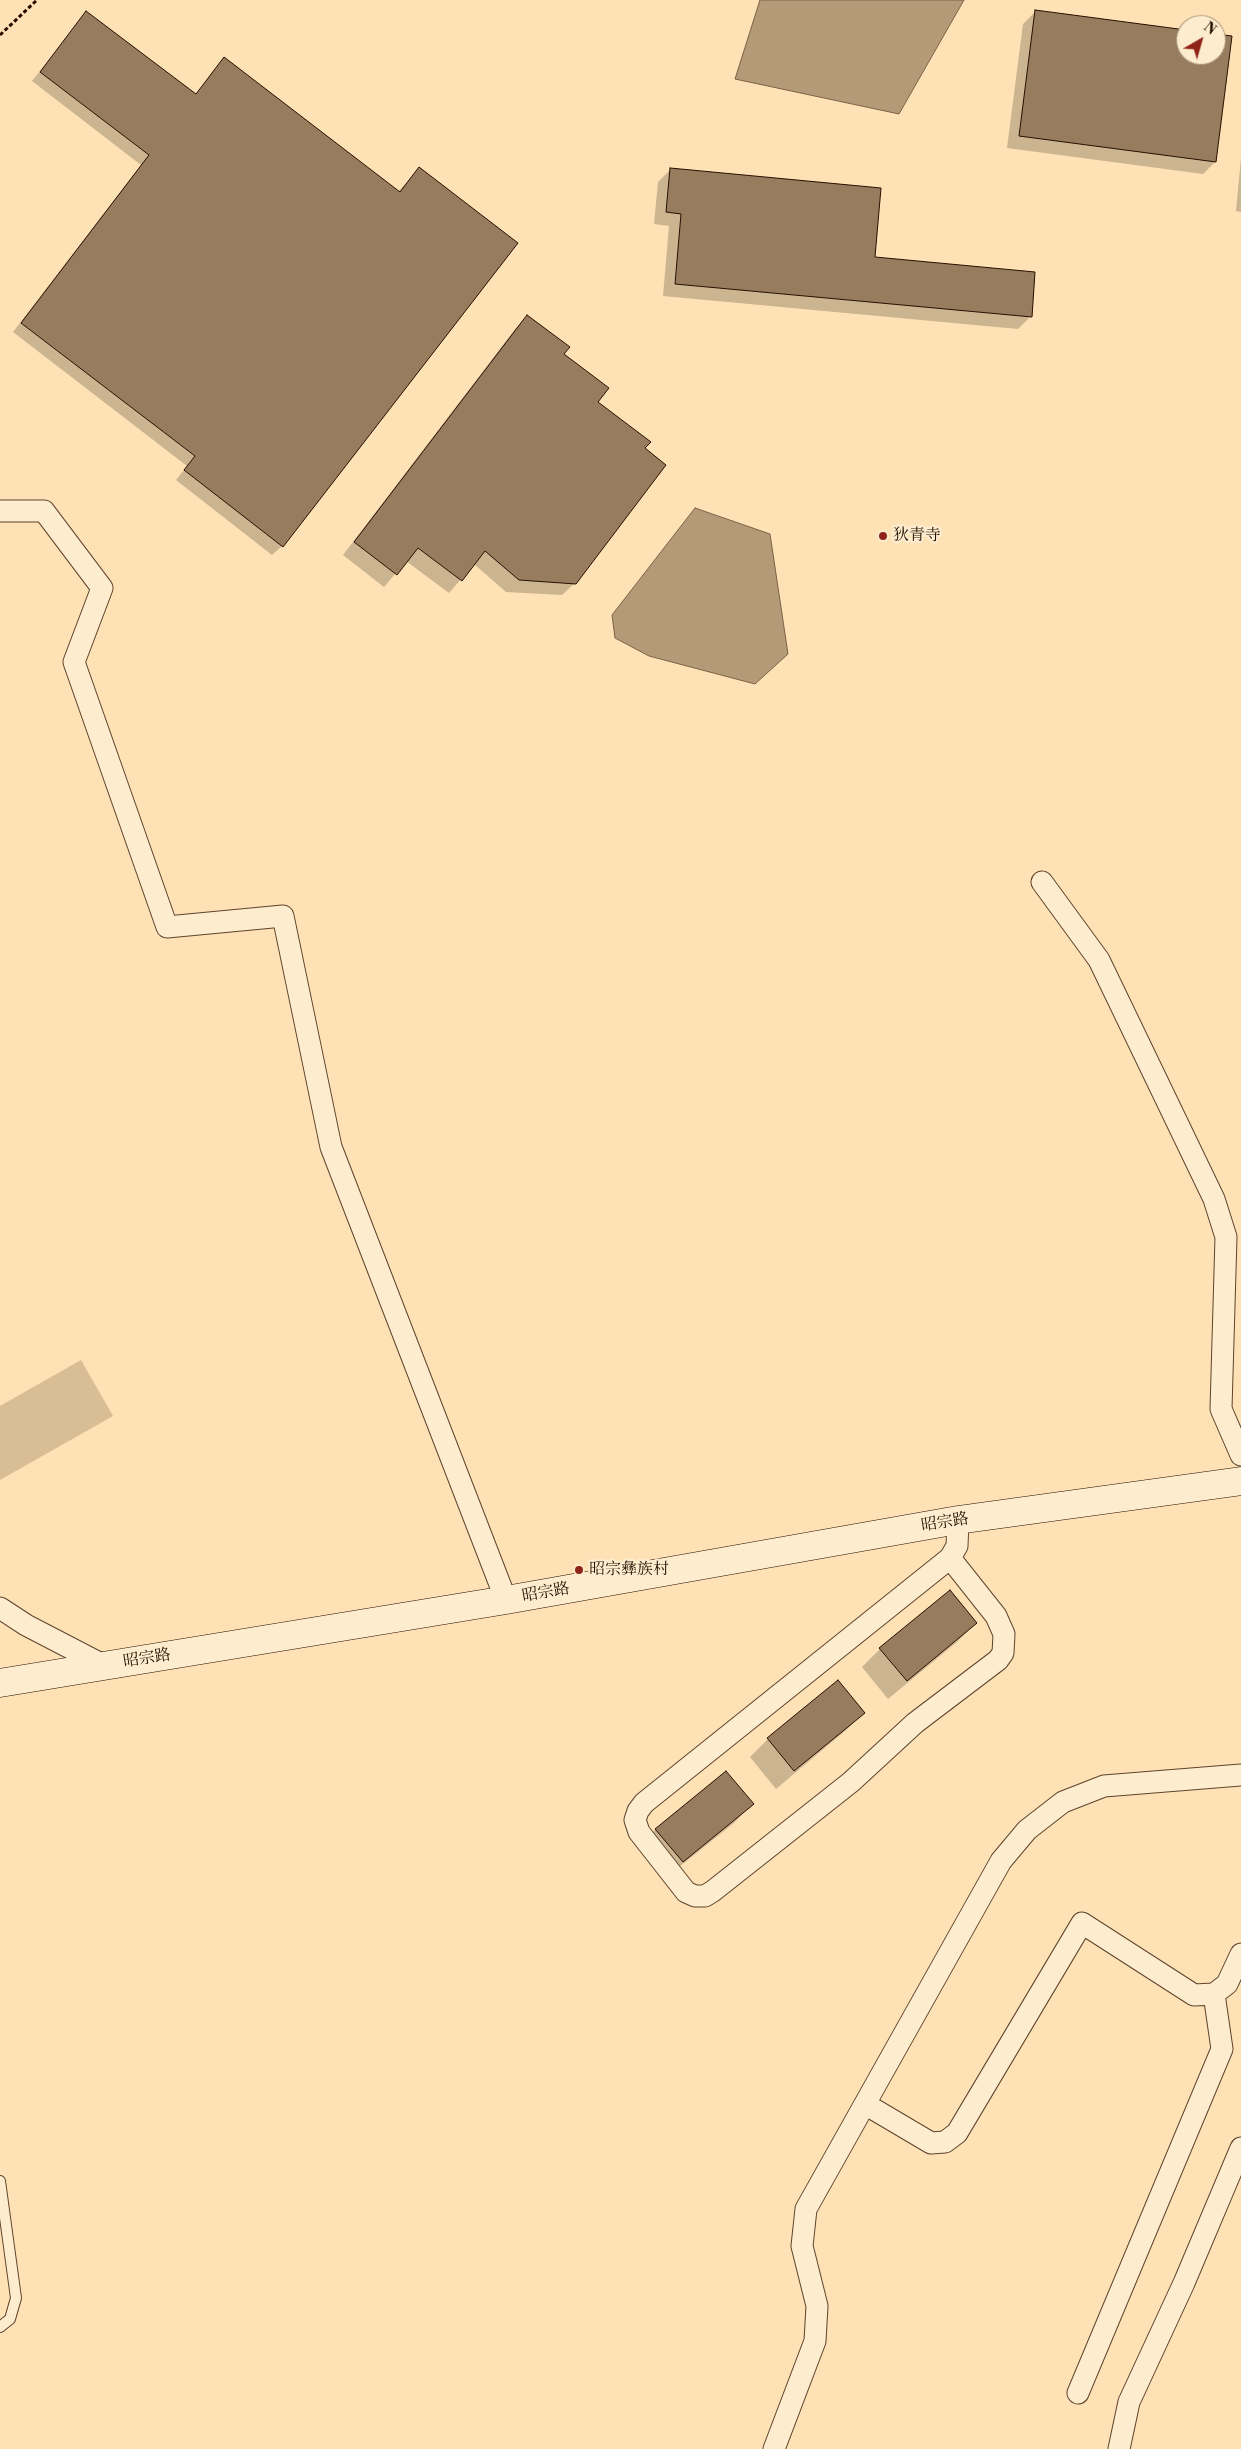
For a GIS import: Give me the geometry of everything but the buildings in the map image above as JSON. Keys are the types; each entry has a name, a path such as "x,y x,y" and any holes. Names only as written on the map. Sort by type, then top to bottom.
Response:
{"street":[{"path":"0,511 44,511 102,588 74,662 167,927 283,916 331,1147 506,1600"},
{"path":"1042,882 1099,960 1214,1200 1226,1237 1221,1408 1241,1455"},
{"name":"昭宗路","path":"0,1683 506,1600 958,1520 1241,1481"},
{"path":"950,1558 996,1616 1004,1634 1003,1653 998,1660 915,1723 851,1782 713,1891 704,1896 695,1896 686,1892 639,1832 636,1820 638,1811 652,1797 950,1558 957,1546 958,1520"},
{"path":"0,1608 26,1626 105,1666"},
{"path":"774,2449 816,2341 817,2306 802,2246 806,2209 1002,1861 1027,1830 1063,1802 1104,1786 1241,1775"},
{"path":"865,2104 931,2143 945,2142 957,2133 1082,1923 1194,1995 1214,1994 1227,1984 1241,1954"},
{"path":"1078,2393 1222,2048 1214,1994"},
{"path":"1119,2449 1130,2402 1184,2283 1241,2148"}],"lane":[{"path":"0,2181 16,2298 10,2319 0,2326"}],"path":[{"path":"0,35 37,0"}],"shaded area":[{"path":"760,0 964,0 899,114 735,79"},
{"path":"695,508 770,534 788,654 755,684 649,656 615,638 612,615"},
{"path":"81,1360 113,1416 0,1480 0,1406"}],"place":[{"name":"狄青寺","path":"883,536"},
{"name":"昭宗彝族村","path":"579,1570"}]}
